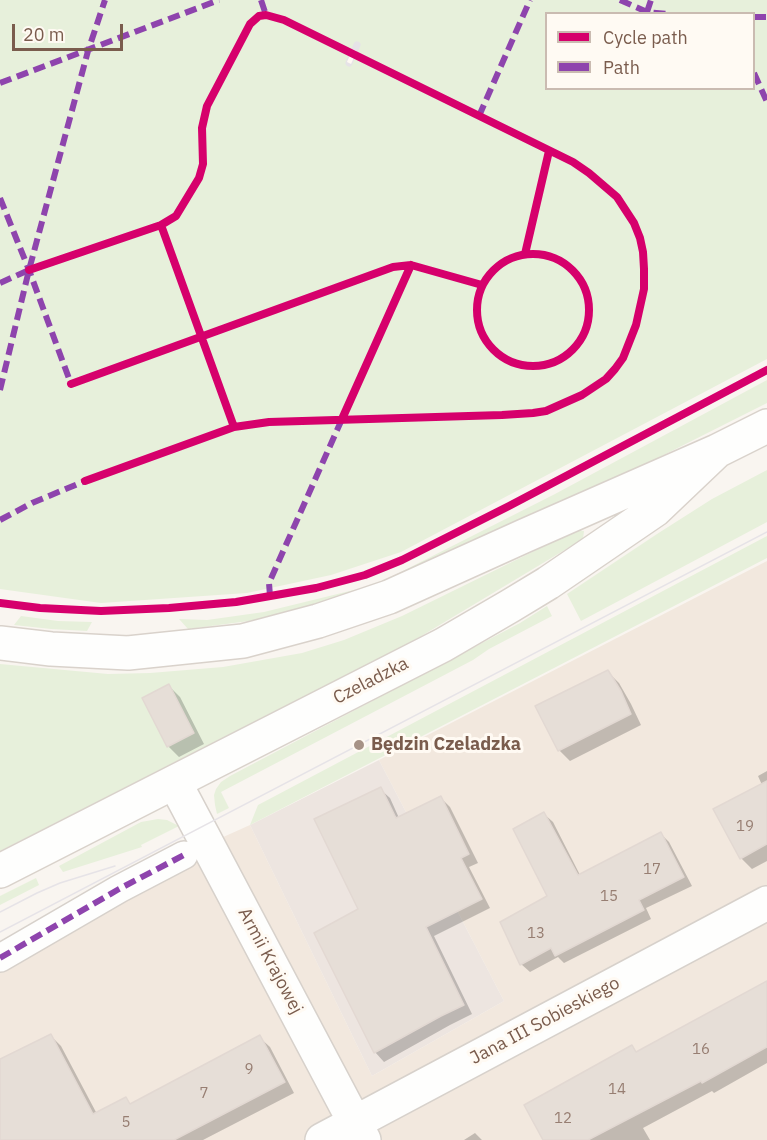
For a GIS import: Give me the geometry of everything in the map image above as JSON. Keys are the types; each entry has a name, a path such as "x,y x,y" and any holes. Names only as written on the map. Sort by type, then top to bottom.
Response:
{"main road":[{"name":"Czeladzka","path":"0,643 51,649 128,653 243,640 308,624 389,597 717,451 767,426"},
{"name":"Czeladzka","path":"0,871 443,645 510,606 655,510 717,451"},
{"name":"Armii Krajowej","path":"175,783 360,1131"},
{"name":"Jana III Sobieskiego","path":"322,1140 360,1131 767,903"}],"street":[{"path":"0,958 119,889 184,855"}],"shaded area":[{"path":"767,561 767,1140 0,1140 0,951 43,918 250,825 372,1076 504,1001 379,760"},
{"path":"379,760 504,1001 372,1076 250,825"}],"green space":[{"path":"0,0 767,0 767,359 401,552 331,575 247,593 101,603 0,589"},
{"path":"767,380 767,403 446,562 303,611 188,629 179,619 207,620 264,612 362,588 389,578 555,494"},
{"path":"767,470 767,522 581,621 567,594 712,499"},
{"path":"577,530 584,531 583,539 413,641 0,851 0,664 108,674 150,673 223,667 302,653 344,640 402,616"},
{"path":"767,536 767,558 250,825 258,805"},
{"path":"547,606 552,616 221,792 229,808 217,814 214,795 216,789 230,776 520,623"},
{"path":"21,616 58,621 92,622 87,631 14,625"},
{"path":"167,820 179,826 141,845 142,847 63,872 59,866 141,822"},
{"path":"36,878 39,885 0,905 0,896"}],"building":[{"path":"608,670 631,714 558,751 535,706"},
{"path":"169,684 194,733 167,747 142,698"},
{"path":"767,781 767,844 740,859 713,809"},
{"path":"381,787 396,818 441,796 469,854 461,858 482,899 426,927 464,1005 374,1053 314,933 358,909 314,819"},
{"path":"544,812 578,875 661,832 684,877 639,900 644,910 555,956 551,948 520,965 500,922 547,896 513,829"},
{"path":"767,981 767,1047 702,1083 701,1081 588,1140 543,1140 524,1105 632,1045 636,1052"},
{"path":"51,1034 93,1114 126,1097 130,1104 260,1035 285,1082 174,1140 0,1140 0,1059"}],"tram line":[{"path":"0,932 767,532"},
{"path":"0,912 60,883 115,866"}],"railway":[{"path":"349,63 357,45"}],"marked path":[{"path":"0,390 29,270 88,51 105,0"},
{"path":"0,83 219,0"},
{"path":"261,0 266,15"},
{"path":"479,116 530,0"},
{"path":"620,0 647,12"},
{"path":"647,12 651,0"},
{"path":"755,17 767,17"},
{"path":"755,75 767,102"},
{"path":"0,198 71,384 75,383"},
{"path":"0,283 29,270"},
{"path":"270,596 269,583 342,419"},
{"path":"0,520 32,503 85,481"},
{"path":"0,958 119,889 184,855"}],"cycle path":[{"path":"29,270 161,225 176,216 199,178 203,164 202,128 207,106 250,24 259,16 266,15 284,20 573,162 617,197 634,223 640,238 644,269 644,289 636,325 623,358 615,369 606,379 582,395 546,411 533,413 269,422 234,427"},
{"path":"525,254 549,151"},
{"path":"85,481 234,427 161,225"},
{"path":"533,254 554,258 573,270 585,289 589,310 585,331 573,350 554,362 533,366 512,362 493,350 481,331 477,310 481,289 493,270 512,258 533,254"},
{"path":"71,384 393,267 411,265 482,285"},
{"path":"342,419 411,265"},
{"path":"0,603 40,608 101,611 169,608 236,602 316,588 365,575 402,560 509,506 767,370"}],"place":[{"name":"Będzin Czeladzka","path":"359,745"}]}
